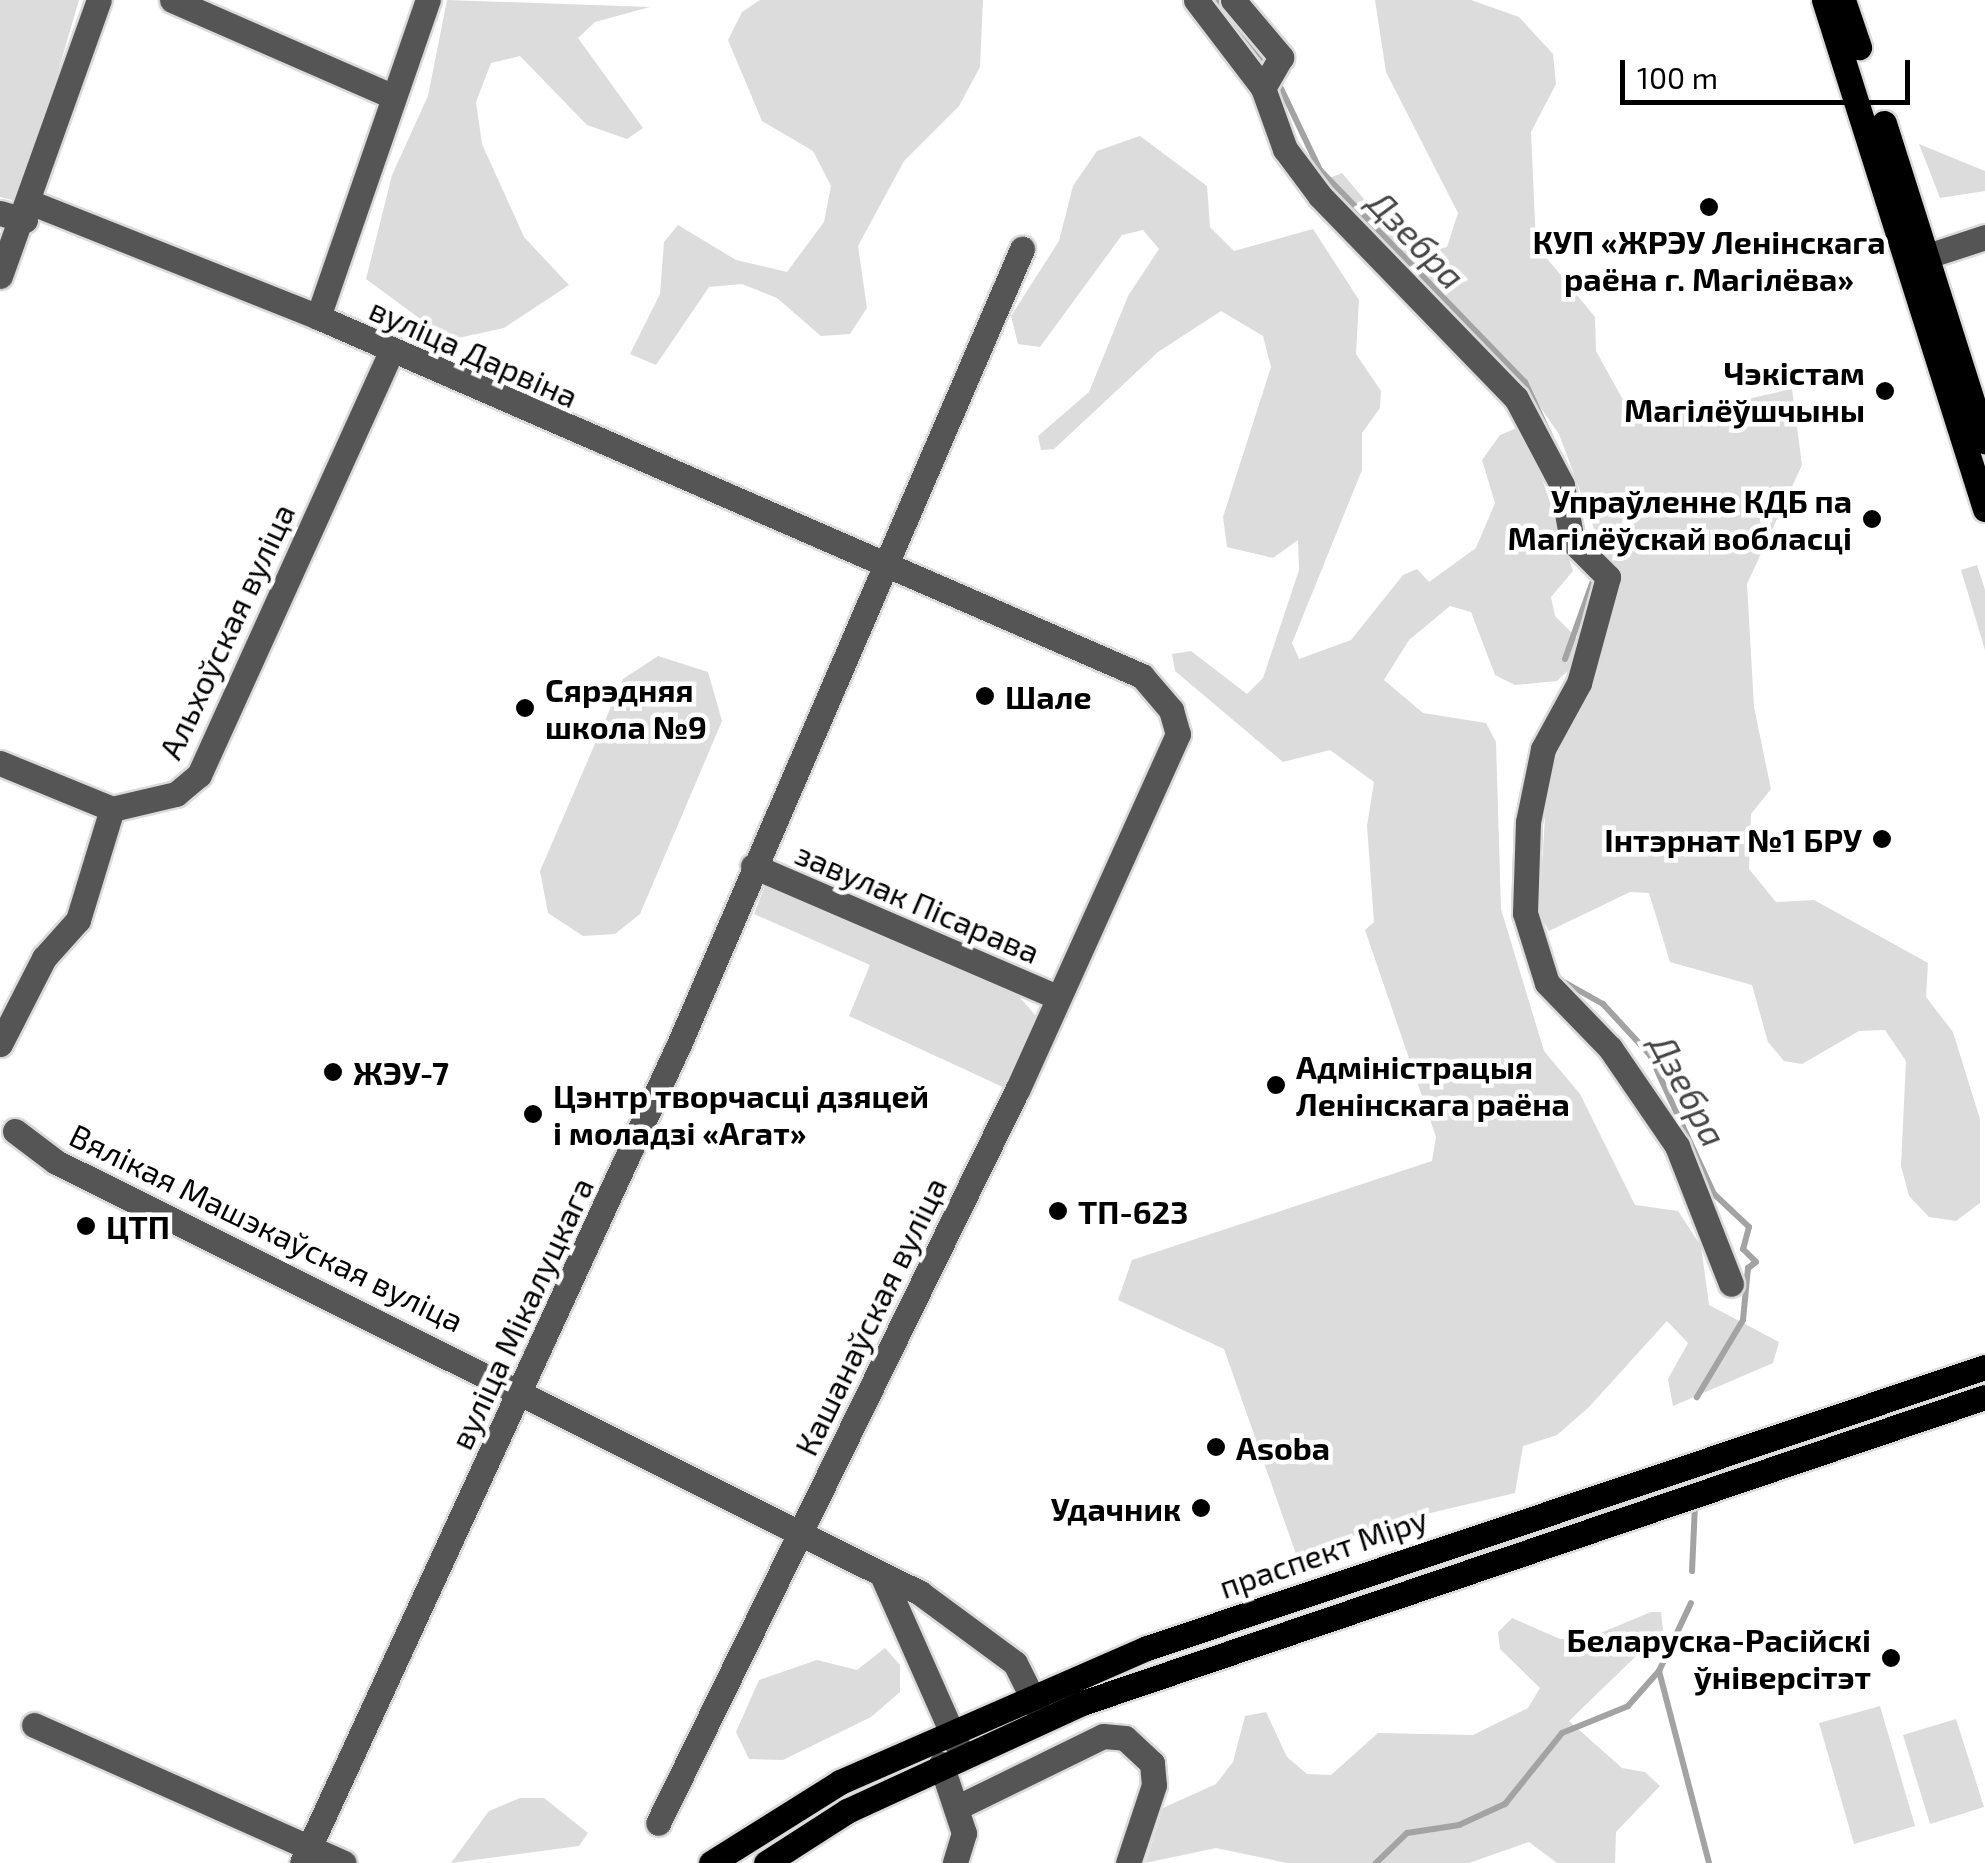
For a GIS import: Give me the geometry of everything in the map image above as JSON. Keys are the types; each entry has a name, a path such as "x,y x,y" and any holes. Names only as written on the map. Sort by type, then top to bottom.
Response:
{"main road":[{"path":"1824,0 1985,441"},
{"path":"1843,0 1919,259 1985,509"},
{"name":"праспект Міру","path":"766,1863 952,1759 1043,1720 1874,1418 1985,1368"},
{"name":"праспект Міру","path":"711,1863 840,1782 1033,1693 1531,1516 1874,1418 1985,1397"}],"street":[{"path":"0,276 29,212 99,0"},
{"path":"172,0 389,95"},
{"path":"318,317 389,95 428,0"},
{"path":"1196,0 1263,88 1285,149 1320,196 1516,398 1562,485 1572,541 1608,577 1579,683 1543,749 1528,822 1526,912 1547,983 1610,1048 1677,1146 1730,1284"},
{"path":"1233,0 1281,57 1263,88"},
{"name":"вуліца Дарвіна","path":"0,212 29,212 318,317 390,353 1142,676"},
{"path":"1919,259 1985,237"},
{"path":"886,566 1022,249"},
{"name":"Альхоўская вуліца","path":"112,809 176,794 199,775 390,353"},
{"name":"вуліца Мікалуцкага","path":"306,1854 523,1391 886,566"},
{"name":"Кашанаўская вуліца","path":"658,1823 806,1530 1178,734 1159,687 1142,676"},
{"path":"0,763 112,809 78,920 44,958 0,1044"},
{"name":"завулак Пісарава","path":"753,866 1056,997"},
{"name":"Вялікая Машэкаўская вуліца","path":"15,1130 56,1162 806,1530 882,1575 911,1603 1015,1663 1043,1720"},
{"path":"911,1603 949,1731 964,1833 956,1863"},
{"path":"34,1725 306,1854 344,1863"},
{"path":"958,1807 1102,1736 1125,1738 1152,1763 1154,1785 1128,1863"}],"shaded area":[{"path":"0,0 79,0 20,202 0,197"},
{"path":"447,0 650,7 595,22 578,38 643,128 627,139 587,125 520,56 491,63 476,102 482,144 524,237 569,285 504,328 449,340 366,279 392,175 428,96"},
{"path":"760,0 983,0 980,67 959,106 904,161 858,246 867,308 850,334 821,336 777,298 742,284 709,287 656,365 630,354 660,294 664,242 678,225 736,260 787,272 824,222 831,186 813,151 762,121 728,40 742,12"},
{"path":"1375,0 1471,0 1519,17 1553,54 1556,84 1531,132 1536,245 1595,317 1596,351 1622,398 1684,413 1792,389 1802,465 1747,584 1754,707 1771,789 1751,814 1749,869 1776,902 1814,900 1928,963 1926,997 1953,1032 1980,1119 1980,1203 1956,1221 1929,1217 1909,1196 1901,1166 1906,1061 1885,1030 1859,1031 1802,1064 1784,1061 1768,1042 1752,985 1670,962 1649,893 1630,892 1549,931 1539,914 1547,784 1592,667 1609,569 1559,434 1528,390 1450,325 1322,181 1342,173 1412,256 1447,247 1458,213 1386,72"},
{"path":"1140,136 1207,186 1210,227 1234,251 1313,229 1359,300 1356,354 1381,391 1380,408 1362,433 1362,470 1292,643 1299,659 1351,640 1403,575 1417,569 1429,582 1476,548 1495,503 1482,460 1500,435 1524,425 1573,571 1551,597 1555,616 1576,637 1577,662 1557,681 1515,685 1495,675 1471,612 1450,606 1409,640 1384,680 1423,713 1486,723 1496,742 1501,909 1544,1051 1580,1094 1635,1205 1678,1211 1701,1246 1709,1305 1779,1342 1773,1363 1673,1406 1668,1379 1688,1343 1667,1321 1589,1407 1557,1435 1523,1446 1515,1493 1388,1523 1297,1557 1224,1349 1118,1300 1132,1260 1432,1161 1436,1137 1365,930 1374,922 1367,826 1374,782 1330,750 1283,762 1175,671 1172,654 1191,651 1247,694 1263,678 1299,570 1298,540 1273,558 1227,547 1223,517 1271,367 1263,336 1221,311 1158,352 1054,449 1041,450 1038,436 1089,392 1128,296 1159,249 1143,230 1122,235 1040,347 1018,344 1011,316 1059,241 1073,186 1097,151"},
{"path":"1919,144 1985,171 1985,191 1940,198"},
{"path":"1977,565 1985,590 1985,650 1961,570"},
{"path":"658,656 708,672 722,721 640,914 615,934 583,936 548,913 540,871 623,679"},
{"path":"768,878 1006,982 1037,1017 1005,1088 849,1016 870,965 754,914"},
{"path":"1651,1612 1661,1612 1663,1630 1569,1721 1622,1768 1645,1772 1660,1786 1616,1832 1615,1863 1557,1863 1529,1842 1469,1863 1287,1863 1216,1848 1145,1863 1163,1808 1216,1784 1233,1762 1245,1716 1266,1712 1287,1757 1307,1774 1331,1775 1378,1733 1473,1735 1528,1708 1540,1688 1500,1649 1498,1632 1512,1618 1560,1639 1586,1639"},
{"path":"885,1648 900,1665 900,1692 871,1717 783,1760 749,1759 736,1732 759,1680 817,1660 857,1670"},
{"path":"1880,1706 1915,1826 1854,1844 1819,1723"},
{"path":"1956,1719 1984,1807 1930,1824 1903,1735"},
{"path":"520,1798 544,1798 588,1833 579,1846 451,1863 489,1811"}],"waterway":[{"name":"Дзебра","path":"1213,0 1226,7"},
{"path":"1235,15 1239,35 1267,66"},
{"name":"Дзебра","path":"1277,80 1320,170 1525,382 1565,468"},
{"name":"Дзебра","path":"1565,659 1593,581"},
{"name":"Дзебра","path":"1555,977 1603,1004 1650,1055 1714,1194 1749,1227 1743,1249 1756,1262 1748,1268 1743,1320 1697,1397"},
{"name":"Дзебра","path":"1692,1571 1695,1505"},
{"name":"Дзебра","path":"1376,1863 1407,1833 1459,1825 1505,1804 1562,1733 1628,1706 1659,1671 1691,1603"},
{"path":"1659,1671 1709,1863"}],"place":[{"name":"КУП «ЖРЭУ Ленінскага раёна г. Магілёва»","path":"1709,207"},
{"name":"Чэкістам Магілёўшчыны","path":"1885,391"},
{"name":"Упраўленне КДБ па Магілёўскай вобласці","path":"1872,519"},
{"name":"Шале","path":"985,696"},
{"name":"Сярэдняя школа №9","path":"525,708"},
{"name":"Інтэрнат №1 БРУ","path":"1882,839"},
{"name":"ЖЭУ-7","path":"333,1072"},
{"name":"Адміністрацыя Ленінскага раёна","path":"1276,1085"},
{"name":"Цэнтр творчасці дзяцей і моладзі «Агат»","path":"533,1114"},
{"name":"ТП-623","path":"1058,1211"},
{"name":"ЦТП","path":"86,1226"},
{"name":"Asoba","path":"1216,1447"},
{"name":"Удачник","path":"1201,1508"},
{"name":"Беларуска-Расійскі ўніверсітэт","path":"1891,1658"}]}
